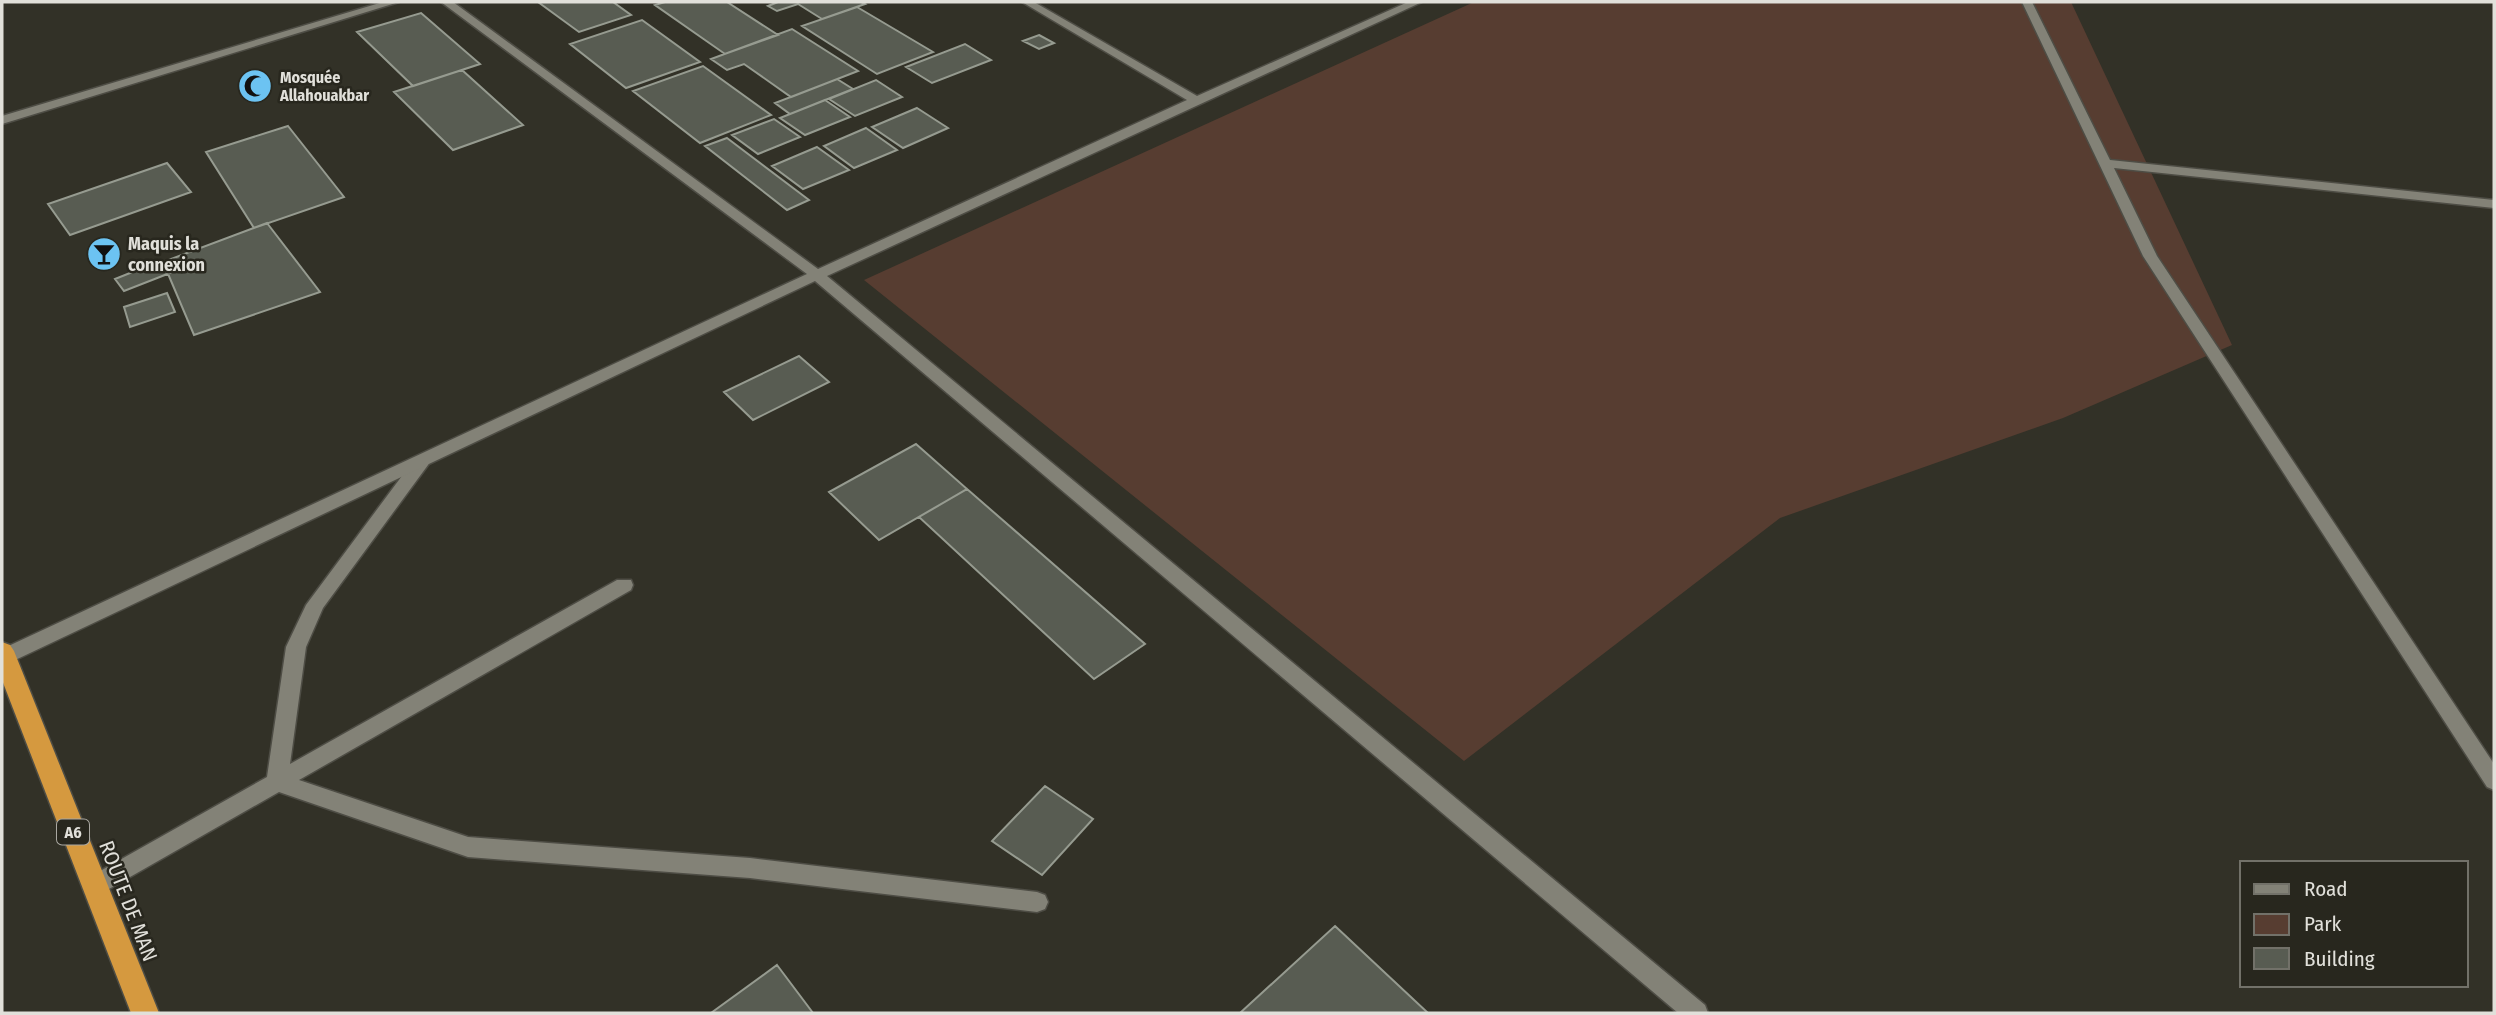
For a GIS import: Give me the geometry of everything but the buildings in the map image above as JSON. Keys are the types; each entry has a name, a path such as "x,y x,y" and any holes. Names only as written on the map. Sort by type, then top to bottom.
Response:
{"highway":[{"name":"ROUTE DE MAN","path":"3,654 145,1013"}],"street":[{"path":"2,120 394,2"},
{"path":"446,2 817,275 1696,1013"},
{"path":"1027,2 1195,100"},
{"path":"3,654 1195,100 1417,2"},
{"path":"2027,2 2150,256 2494,781"},
{"path":"2105,163 2494,204"},
{"path":"277,782 296,647 310,616 323,594 422,461"},
{"path":"94,886 624,585"},
{"path":"277,782 468,846 750,868 1037,902"}],"green space":[{"path":"1474,2 2071,2 2232,345 2063,418 1780,518 1464,761 864,280"}],"place":[{"name":"Mosquée Allahouakbar","path":"255,86"},
{"name":"Maquis la connexion","path":"104,254"}]}
